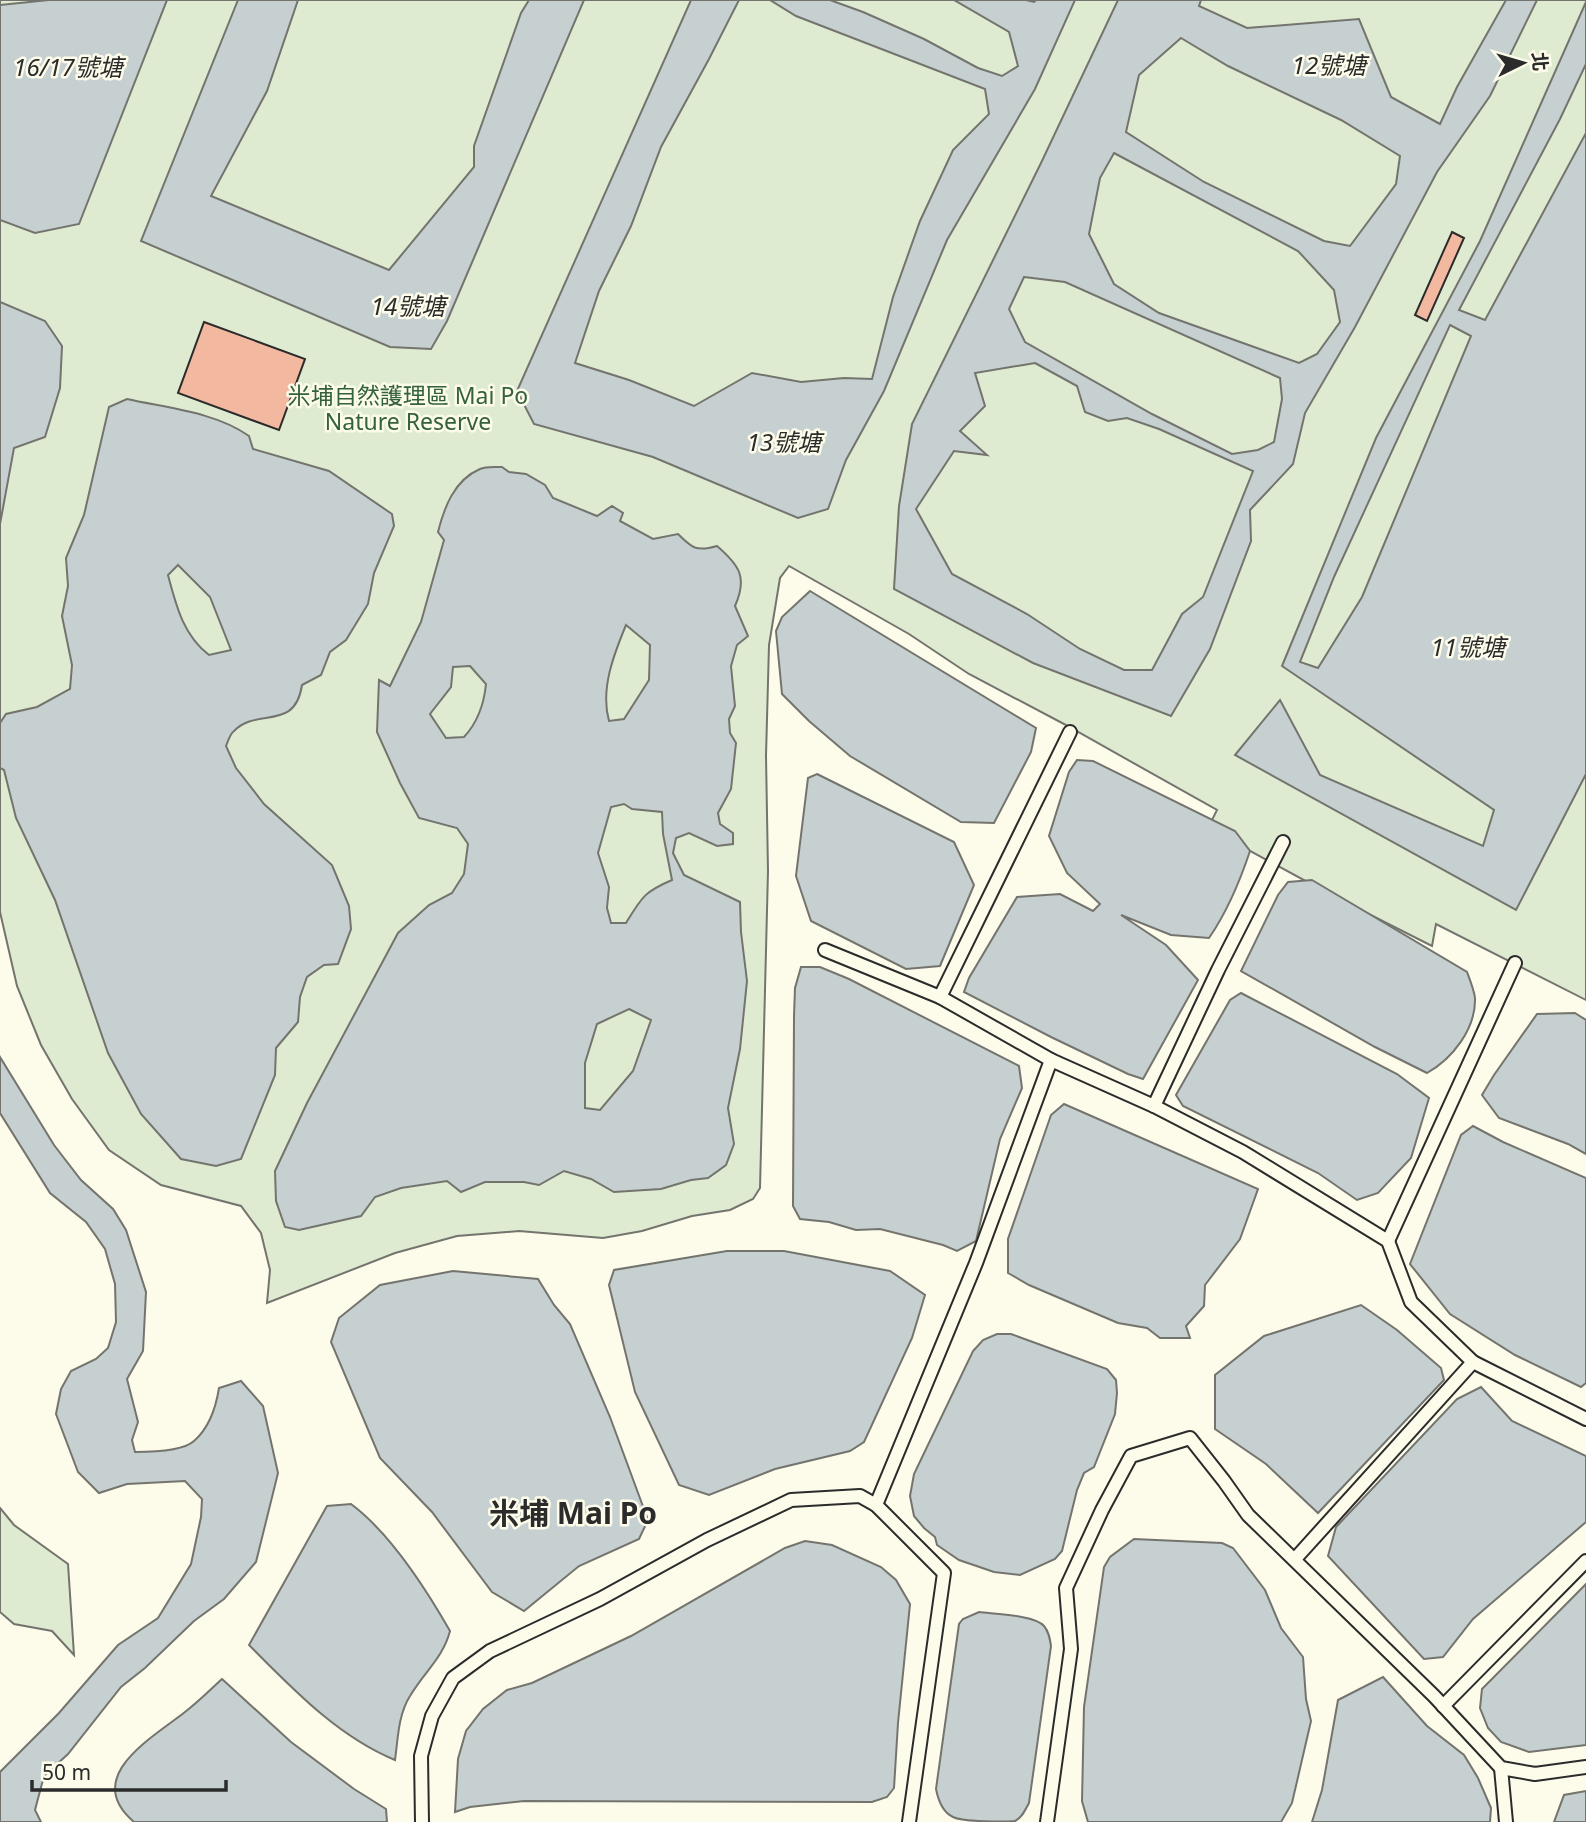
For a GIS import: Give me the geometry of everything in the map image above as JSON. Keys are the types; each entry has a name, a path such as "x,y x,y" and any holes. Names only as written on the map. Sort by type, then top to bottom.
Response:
{"lane":[{"path":"940,997 1070,732"},
{"path":"1154,1106 1218,970 1283,842"},
{"path":"825,950 940,997 1051,1060 1154,1106 1243,1152 1388,1241 1411,1302 1473,1362 1586,1419"},
{"path":"1388,1241 1515,963"},
{"path":"876,1505 976,1263 1051,1060"},
{"path":"1295,1559 1473,1362"},
{"path":"1047,1822 1070,1649 1066,1588 1102,1510 1131,1456 1190,1438 1224,1480 1248,1516 1443,1706 1501,1768 1535,1774 1586,1768"},
{"path":"422,1822 421,1756 432,1716 453,1678 490,1651 600,1599 707,1540 791,1500 860,1496 876,1505 944,1573 909,1822"},
{"path":"1443,1706 1586,1561"},
{"path":"1501,1768 1506,1822"}],"green space":[{"name":"米埔自然護理區 Mai Po Nature Reserve","path":"0,0 1586,0 1586,1000 1436,924 1432,946 1208,828 1217,810 969,674 909,634 789,566 780,578 769,645 766,756 768,871 760,1188 753,1199 730,1210 692,1216 642,1231 603,1238 519,1231 457,1236 395,1253 267,1303 270,1270 261,1233 241,1206 161,1185 109,1150 72,1099 41,1045 17,986 0,912"},
{"path":"0,1508 14,1525 68,1564 74,1655 52,1631 14,1624 0,1612"}],"water":[{"name":"16/17號塘","path":"49,0 167,0 79,224 35,233 0,220 0,5"},
{"name":"14號塘","path":"238,0 298,0 267,91 211,196 389,270 474,167 474,146 521,13 529,0 584,0 447,321 431,349 390,347 141,241"},
{"name":"13號塘","path":"691,0 739,0 661,147 631,226 599,291 575,363 629,380 694,406 752,373 801,382 844,378 872,379 893,297 920,221 953,150 989,114 985,89 796,16 770,0 830,0 924,39 978,68 1002,76 1018,66 1009,32 954,0 1075,0 1035,89 947,240 884,391 846,460 828,509 798,518 653,457 534,424 517,391"},
{"name":"12號塘","path":"1118,0 1201,0 1199,6 1247,28 1359,19 1391,97 1440,124 1457,87 1506,0 1537,0 1490,96 1437,172 1355,327 1305,413 1293,464 1250,510 1251,541 1210,649 1171,716 1033,663 894,589 899,506 912,424","holes":["1181,38 1228,66 1341,120 1400,156 1396,184 1350,246 1324,241 1204,182 1126,132 1139,75","1114,153 1298,251 1334,290 1340,322 1317,354 1299,363 1159,313 1114,284 1089,234 1100,178","1024,277 1065,282 1280,378 1282,399 1274,442 1258,450 1232,454 1152,414 1025,342 1009,309","1035,363 1077,386 1085,412 1108,421 1127,418 1159,429 1253,471 1203,597 1182,614 1152,670 1124,670 1080,649 1027,614 952,574 916,509 954,451 987,455 960,431 985,406 975,373"]},
{"name":"11號塘","path":"1586,2 1586,64 1560,119 1459,310 1485,320 1586,133 1586,774 1516,910 1235,755 1280,700 1320,775 1483,846 1494,810 1282,666 1376,438 1480,241","holes":["1450,325 1471,336 1362,597 1318,668 1300,662 1334,577"]},
{"path":"0,302 45,321 62,346 60,388 45,437 14,448 0,524"},
{"path":"127,399 221,421 249,436 253,449 329,471 392,514 394,526 374,573 368,604 346,640 330,652 321,675 302,685 292,709 274,717 243,724 233,732 226,746 236,768 264,804 332,865 349,906 351,929 338,964 324,965 307,977 300,997 298,1022 276,1048 275,1075 241,1159 216,1166 181,1159 141,1114 108,1053 55,900 16,818 4,770 0,768 0,723 6,714 37,707 70,689 72,665 62,616 68,586 66,558 84,515 109,407","holes":["178,565 210,597 231,650 209,655 187,629 168,575"]},
{"path":"502,467 509,472 526,474 545,485 553,498 597,516 612,506 623,513 620,521 653,539 678,534 695,548 717,546 731,559 739,572 741,587 735,606 748,636 737,645 731,666 735,706 729,719 730,733 736,743 731,789 718,813 720,824 733,833 733,844 717,846 689,833 676,838 673,853 684,875 740,902 747,981 740,1049 728,1108 734,1144 726,1165 708,1178 661,1189 614,1192 591,1179 564,1171 539,1185 524,1182 485,1182 461,1192 447,1181 401,1188 375,1197 361,1216 299,1230 285,1227 276,1201 275,1171 307,1103 398,933 429,905 452,893 464,874 468,844 457,828 419,818 377,732 379,680 390,686 421,622 444,540 438,532 443,514 457,487 482,468","holes":["626,625 650,645 649,680 624,719 609,721 606,697 613,660","470,666 486,684 480,712 469,731 464,737 446,738 430,714 451,687 453,667","624,804 632,809 662,812 663,834 672,880 644,896 626,923 611,923 607,908 609,887 598,853 611,807","629,1009 651,1020 633,1071 600,1110 585,1108 585,1063 597,1024"]},
{"path":"810,591 1036,728 1031,752 994,823 961,822 850,756 782,694 776,631 782,617"},
{"path":"1077,760 1093,761 1235,831 1250,851 1222,918 1209,938 1171,935 1121,915 1166,945 1198,980 1143,1079 1051,1037 964,992 969,978 1017,897 1060,894 1093,911 1100,904 1067,873 1049,836 1069,772"},
{"path":"817,774 954,842 974,885 940,966 906,969 811,921 796,876 808,778"},
{"path":"1312,880 1467,972 1475,998 1467,1032 1445,1060 1427,1073 1375,1047 1241,971 1278,895 1288,882"},
{"path":"801,967 820,967 849,979 1019,1066 1022,1088 1000,1139 976,1241 957,1251 880,1229 856,1230 829,1222 800,1219 793,1206 794,1016 795,988"},
{"path":"1241,993 1397,1074 1429,1098 1411,1158 1378,1193 1357,1200 1318,1173 1183,1106 1176,1095 1230,1000"},
{"path":"1575,1013 1586,1020 1586,1154 1568,1144 1499,1118 1482,1095 1537,1014"},
{"path":"0,1057 54,1145 81,1180 113,1209 126,1230 146,1292 143,1351 127,1379 138,1422 132,1440 135,1452 174,1449 194,1441 211,1417 219,1388 241,1381 263,1406 278,1473 256,1562 224,1599 194,1621 121,1687 68,1754 44,1776 35,1810 41,1822 0,1822 0,1772 59,1713 118,1645 158,1618 191,1564 202,1499 185,1481 127,1484 99,1493 78,1472 56,1414 61,1389 71,1371 96,1359 108,1348 116,1322 115,1284 105,1249 86,1222 50,1193 0,1113"},
{"path":"1064,1104 1258,1189 1240,1239 1205,1285 1204,1306 1186,1326 1190,1338 1160,1338 1147,1328 1118,1323 1029,1285 1008,1273 1008,1239 1051,1115"},
{"path":"1473,1126 1586,1178 1586,1383 1581,1387 1515,1355 1450,1314 1410,1264 1461,1135"},
{"path":"727,1251 784,1251 890,1271 925,1295 912,1338 864,1442 850,1451 775,1469 709,1495 679,1485 635,1392 609,1285 614,1270"},
{"path":"453,1271 538,1279 570,1324 610,1417 648,1520 639,1539 579,1566 524,1611 492,1592 432,1512 380,1458 331,1342 339,1318 380,1285"},
{"path":"1361,1305 1397,1330 1441,1368 1444,1380 1318,1513 1266,1464 1215,1429 1215,1375 1264,1336"},
{"path":"997,1334 1011,1334 1107,1369 1116,1380 1115,1414 1094,1467 1084,1473 1077,1490 1062,1551 1055,1559 1020,1575 994,1572 959,1560 937,1545 935,1537 914,1516 910,1496 914,1474 973,1351 983,1340"},
{"path":"1481,1387 1512,1421 1586,1456 1586,1522 1473,1619 1443,1657 1424,1659 1328,1556 1336,1527 1457,1399"},
{"path":"351,1504 380,1530 393,1546 450,1631 438,1657 406,1703 399,1727 395,1760 335,1725 249,1645 327,1506"},
{"path":"1134,1539 1222,1543 1233,1548 1265,1590 1281,1628 1303,1657 1306,1699 1311,1721 1292,1803 1281,1822 1088,1822 1082,1801 1084,1707 1104,1567 1110,1557"},
{"path":"805,1541 832,1545 881,1567 896,1580 910,1604 894,1788 887,1797 872,1802 524,1801 470,1807 455,1812 458,1759 466,1731 483,1709 507,1690 532,1683 631,1636 785,1548"},
{"path":"1586,1584 1586,1745 1529,1752 1501,1742 1488,1728 1480,1708 1482,1689"},
{"path":"979,1612 1039,1622 1048,1633 1051,1646 1029,1803 1015,1821 974,1821 953,1817 943,1809 936,1789 959,1624 963,1619"},
{"path":"1383,1677 1427,1726 1464,1755 1491,1808 1490,1822 1312,1822 1322,1790 1338,1700"},
{"path":"222,1679 291,1742 386,1809 387,1822 134,1822 120,1805 115,1789 118,1774 140,1746 190,1708"},
{"path":"1586,1791 1586,1822 1554,1822 1564,1795"}],"building":[{"path":"1452,232 1464,238 1427,321 1415,315"},
{"path":"204,322 305,359 279,430 178,393"}],"district":[{"name":"米埔 Mai Po","path":"573,1514"}]}
